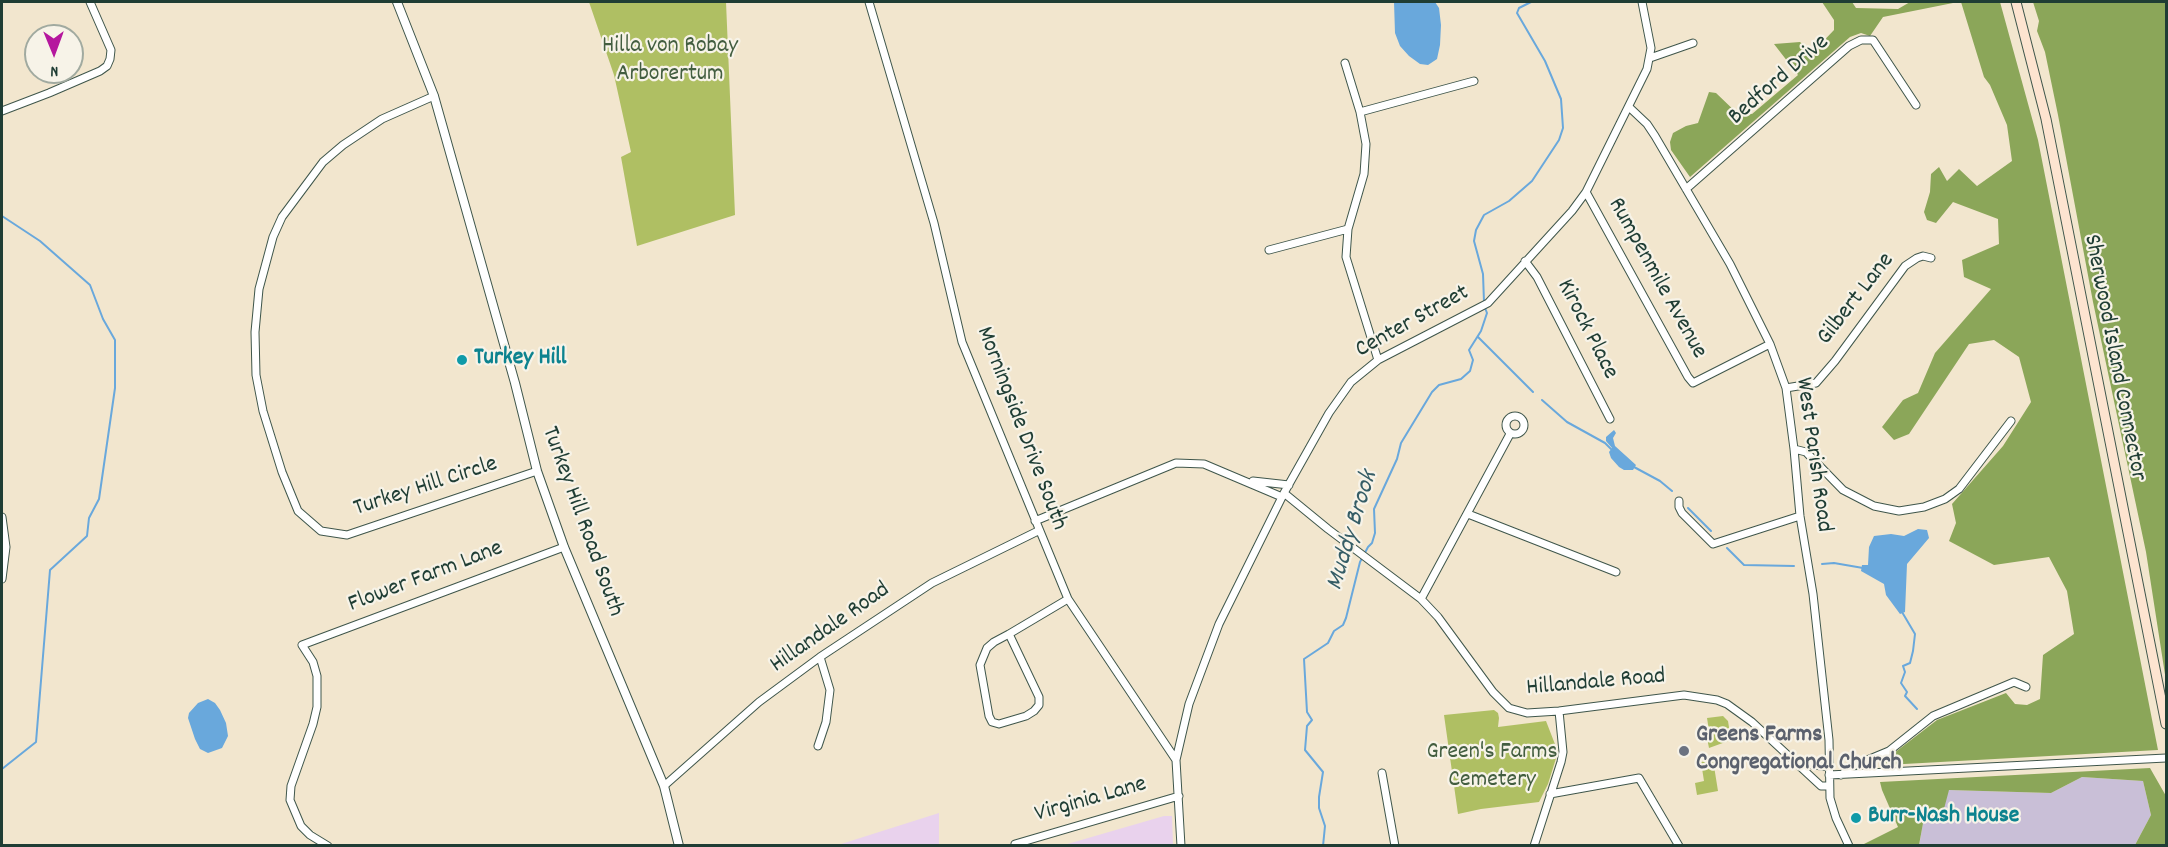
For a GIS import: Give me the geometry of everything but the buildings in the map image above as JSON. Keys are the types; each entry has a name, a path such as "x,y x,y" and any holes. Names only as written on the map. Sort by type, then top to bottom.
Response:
{"main road":[{"name":"Sherwood Island Connector","path":"2016,2 2046,119 2166,724"}],"street":[{"path":"2,111 49,93 107,66 111,50 90,2"},
{"name":"Turkey Hill Road South","path":"397,2 434,96 515,383 537,471 564,547 664,786 679,846"},
{"name":"Morningside Drive South","path":"869,2 934,223 962,342 1038,531 1068,599 1176,760 1181,846"},
{"name":"Center Street","path":"1176,760 1190,704 1220,624 1283,495 1329,413 1351,382 1378,360 1488,303 1572,211 1586,192 1647,69 1650,58 1650,38 1642,2"},
{"name":"Bedford Drive","path":"1686,189 1849,46 1861,40 1873,40 1916,105"},
{"path":"1650,58 1693,43"},
{"path":"1345,63 1360,112 1366,144 1364,174 1348,229 1346,257 1378,360"},
{"path":"1360,112 1474,81"},
{"name":"Turkey Hill Circle","path":"434,96 382,119 343,145 323,162 282,217 273,237 259,288 255,338 256,375 263,411 282,472 298,512 321,531 347,535 537,471"},
{"name":"West Parish Road","path":"1629,107 1647,124 1730,264 1770,344 1786,388 1829,740 1829,786 1833,811 1849,846"},
{"name":"Rumpenmile Avenue","path":"1586,192 1693,383 1770,344"},
{"path":"1269,250 1348,229"},
{"name":"Gilbert Lane","path":"1786,388 1816,383 1835,361 1905,266 1923,256 1931,258"},
{"name":"Kirock Place","path":"1526,261 1537,277 1610,419"},
{"path":"1794,449 1806,452 1843,490 1874,506 1899,511 1924,507 1945,499 1959,489 2011,421"},
{"path":"1421,599 1510,434"},
{"name":"Hillandale Road","path":"1035,520 1176,463 1204,464 1283,495 1421,599 1438,617 1502,703 1516,711 1559,711 1684,695 1708,698 1727,704 1752,722 1821,786 1829,786"},
{"name":"Hillandale Road","path":"1243,479 1289,485"},
{"path":"1679,501 1678,507 1682,513 1713,544 1800,516"},
{"path":"1468,514 1616,572"},
{"path":"2,517 6,547 2,579"},
{"name":"Hillandale Road","path":"664,786 759,702 820,657 932,583 1038,531"},
{"name":"Flower Farm Lane","path":"328,846 301,826 290,800 291,786 317,707 317,676 313,662 302,645 564,547"},
{"path":"1009,634 1039,697 1039,705 1026,716 999,724 992,722 989,716 980,665 987,648 994,642 1068,599"},
{"path":"818,746 826,722 830,690 820,657"},
{"path":"1840,775 1852,766 1889,751 1933,716 2014,682 2025,687"},
{"path":"1534,846 1563,752 1559,711"},
{"path":"1829,776 2166,758"},
{"path":"1798,763 1830,767"},
{"path":"1382,773 1395,846"},
{"path":"1550,794 1639,778 1679,846"},
{"name":"Virginia Lane","path":"1015,844 1179,796"}],"shaded area":[{"path":"2082,777 2143,781 2151,815 2135,845 1919,846 1924,817 1949,790 2051,793"},
{"path":"939,813 939,845 838,845"},
{"path":"1164,816 1172,816 1173,845 1064,845"}],"green space":[{"name":"Hilla von Robay Arborertum","path":"589,2 726,2 735,215 637,246 621,157 631,152 614,75"},
{"path":"1822,2 1852,2 1856,8 1898,9 1910,2 1958,2 1883,17 1870,36 1861,33 1850,37 1690,177 1671,150 1670,142 1673,133 1698,123 1709,92 1716,93 1739,115 1752,114 1798,75 1774,44 1800,42 1812,53 1834,30 1834,20"},
{"path":"1961,2 2000,2 2038,140 2158,750 1886,765 1885,760 1937,720 2006,693 2015,704 2027,705 2040,699 2043,655 2074,634 2067,591 2049,557 1994,565 1949,541 1956,523 1952,504 2003,446 2031,402 2019,357 1994,340 1969,344 1909,434 1894,440 1882,427 1903,400 1918,393 1935,353 1991,289 1964,277 1962,260 1999,244 1998,219 1953,202 1936,223 1927,220 1924,212 1930,192 1931,174 1939,167 1947,181 1959,169 1977,186 2012,161 2007,125 1990,85 1984,77"},
{"path":"2033,2 2166,2 2166,681 2146,552 2093,302 2045,52 2037,31 2039,21"},
{"name":"Green's Farms Cemetery","path":"1494,710 1498,713 1498,727 1546,721 1558,752 1548,784 1539,802 1458,814 1444,715"},
{"path":"1723,716 1728,721 1731,740 1709,748 1707,718"},
{"path":"1713,760 1718,791 1697,795 1695,783 1704,781 1701,762"},
{"path":"2150,768 2166,796 2166,845 2135,845 2151,815 2143,781 2082,777 2051,793 1949,790 1941,820 1924,818 1919,845 1862,845 1898,827 1880,782"}],"water":[{"path":"1394,2 1435,2 1439,8 1440,45 1437,59 1428,65 1420,64 1400,46 1395,33"},
{"path":"1614,430 1616,433 1613,438 1615,446 1636,465 1633,470 1624,470 1611,458 1609,452 1612,448 1606,441 1606,437"},
{"path":"1918,529 1927,530 1929,538 1907,564 1905,612 1900,614 1886,595 1884,584 1861,571 1862,565 1868,565 1869,547 1874,536 1891,534 1904,536"},
{"path":"208,699 220,710 226,723 228,736 222,748 208,753 200,749 188,718 189,713 198,703"}],"waterway":[{"name":"Muddy Brook","path":"1484,302 1483,274 1474,241 1476,230 1484,215 1509,201 1532,181 1559,140 1563,128 1561,99 1545,61 1517,13 1519,8 1531,2"},
{"path":"2,216 40,241 90,285 103,319 115,340 115,388 99,499 89,518 87,536 50,570 36,742 2,769"},
{"name":"Muddy Brook","path":"1323,846 1325,826 1319,808 1323,772 1305,750 1307,726 1312,720 1307,712 1304,659 1328,643 1334,631 1343,625 1360,562 1372,543 1375,533 1374,509 1397,459 1401,443 1432,392 1439,385 1461,379 1470,371 1473,360 1469,350 1481,331 1487,313 1485,308"},
{"path":"1478,337 1533,392"},
{"path":"1542,400 1567,422 1605,443 1613,451"},
{"path":"1634,467 1660,481 1672,491"},
{"path":"1688,508 1711,531"},
{"path":"1727,548 1744,565 1794,566"},
{"path":"1822,564 1834,563 1863,568"},
{"path":"1902,612 1915,634 1910,663 1903,666 1905,672 1901,683 1907,692 1905,696 1917,709"}],"place":[{"name":"Turkey Hill","path":"462,360"},
{"name":"Greens Farms Congregational Church","path":"1684,751"},
{"name":"Burr-Nash House","path":"1856,818"}]}
